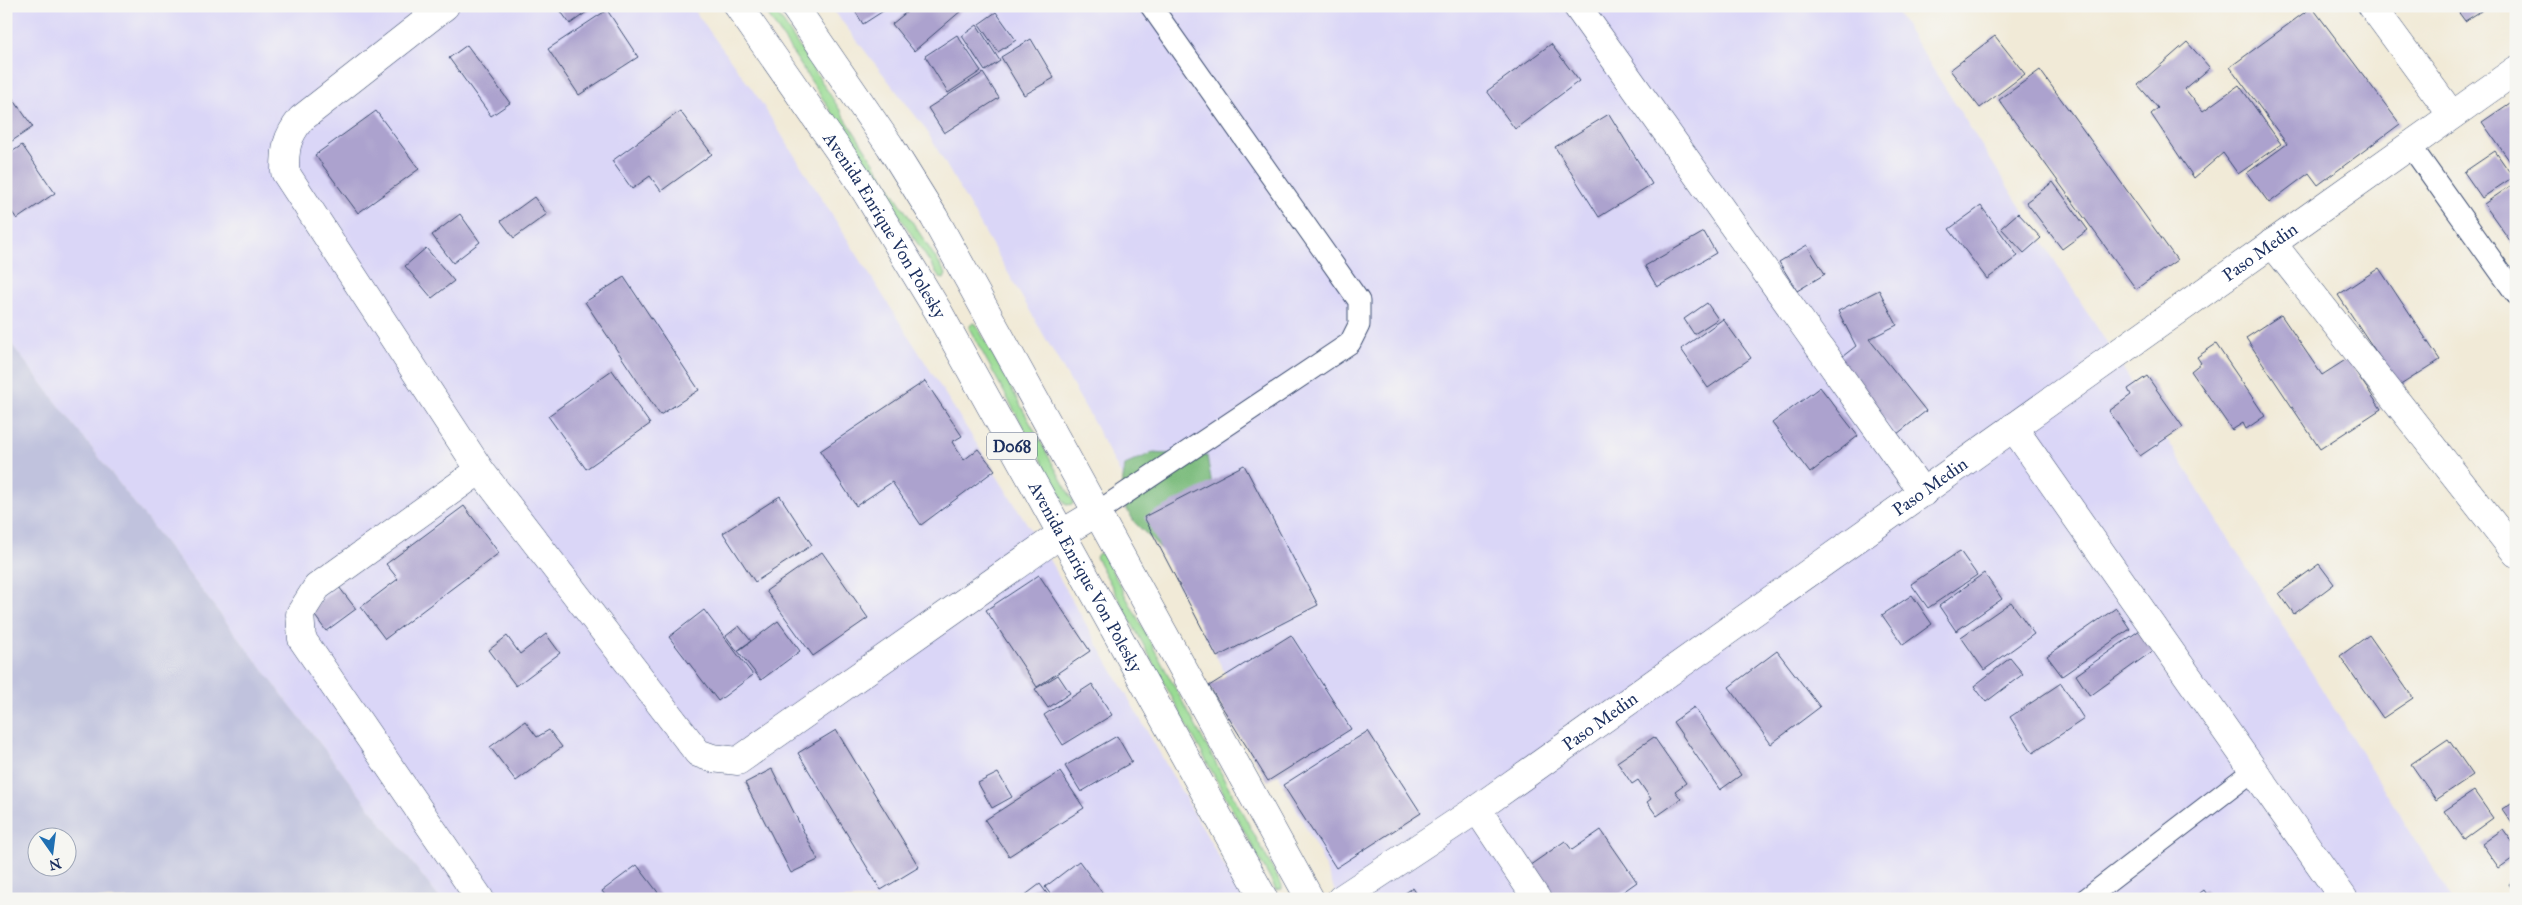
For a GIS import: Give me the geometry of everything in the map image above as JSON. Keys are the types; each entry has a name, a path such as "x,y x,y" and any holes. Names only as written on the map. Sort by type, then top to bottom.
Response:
{"street":[{"path":"445,6 301,118 290,134 285,149 285,172 480,470 698,753 712,758 738,762 1061,534 1096,513"},
{"name":"Avenida Enrique Von Polesky","path":"738,6 855,174 938,311 1264,899"},
{"name":"D068","path":"794,6 894,154 934,217 1310,899"},
{"path":"1576,6 1923,494"},
{"path":"2372,6 2452,115"},
{"name":"Paso Medin","path":"1341,899 1477,809 1923,494 2014,427 2516,70"},
{"path":"2272,243 2516,554"},
{"path":"938,311 975,291"},
{"path":"2014,427 2344,899"},
{"path":"480,470 317,587 300,614 302,639 480,899"},
{"path":"1477,809 1537,899"}],"lane":[{"path":"1096,513 1350,343 1359,324 1359,301 1151,6"},
{"path":"2410,145 2516,294"},
{"path":"2086,899 2254,770"}],"shaded area":[{"path":"6,6 691,6 757,96 1043,549 1243,899 440,899 6,337"},
{"path":"830,6 1893,6 2136,389 2452,899 1338,899 1321,856 1089,414 925,128"},
{"path":"6,337 440,899 6,899"}],"green space":[{"path":"762,6 771,6 785,25 946,274 944,279 940,278"},
{"path":"972,323 976,324 1073,504 1066,505 969,328"},
{"path":"1152,453 1207,456 1214,497 1194,537 1160,548 1135,523 1120,498 1125,465"},
{"path":"1099,553 1103,554 1282,889 1276,890 1096,557"}],"building":[{"path":"557,6 595,6 570,24"},
{"path":"852,6 891,6 863,24"},
{"path":"914,6 959,6 962,10 914,51 892,24"},
{"path":"2454,6 2489,6 2465,21"},
{"path":"2312,7 2400,124 2318,185 2309,173 2269,203 2247,173 2287,144 2230,67"},
{"path":"607,10 638,57 579,95 548,49"},
{"path":"996,12 1016,40 998,52 979,24"},
{"path":"977,25 1000,61 985,71 962,36"},
{"path":"957,35 981,71 948,93 925,56"},
{"path":"1995,36 2025,74 1980,108 1950,70"},
{"path":"1031,39 1054,78 1024,95 1001,57"},
{"path":"2187,42 2210,68 2185,89 2203,111 2239,85 2281,144 2238,174 2223,153 2194,178 2151,114 2158,108 2138,85"},
{"path":"1551,44 1579,81 1515,129 1487,91"},
{"path":"467,45 510,103 491,116 449,58"},
{"path":"2040,70 2177,260 2136,289 1999,100"},
{"path":"983,73 999,98 944,133 928,108"},
{"path":"6,89 33,127 6,145"},
{"path":"2516,99 2516,170 2482,122"},
{"path":"376,111 419,169 358,213 315,155"},
{"path":"680,111 712,154 661,191 650,176 632,189 612,161"},
{"path":"1609,114 1652,184 1599,217 1555,147"},
{"path":"22,145 55,193 17,219 6,204 6,156"},
{"path":"2495,151 2513,177 2482,198 2464,172"},
{"path":"2053,182 2088,230 2062,249 2026,202"},
{"path":"2516,182 2516,244 2513,245 2484,204"},
{"path":"534,197 547,214 514,238 501,221"},
{"path":"1981,206 2018,256 1987,279 1949,229"},
{"path":"2018,213 2041,238 2024,253 2001,228"},
{"path":"460,214 480,242 453,263 432,235"},
{"path":"1704,232 1716,253 1657,287 1645,266"},
{"path":"1807,245 1825,274 1797,291 1779,262"},
{"path":"426,248 454,281 432,298 405,266"},
{"path":"2379,268 2440,360 2399,386 2338,295"},
{"path":"624,277 699,390 660,415 585,302"},
{"path":"1879,290 1897,325 1869,339 1926,411 1897,434 1838,360 1856,346 1838,311"},
{"path":"1707,303 1718,319 1694,334 1684,319"},
{"path":"2281,315 2322,375 2347,359 2381,409 2320,449 2246,338"},
{"path":"1723,319 1751,358 1708,388 1681,349"},
{"path":"2216,344 2265,416 2246,429 2243,423 2232,430 2191,371 2201,363 2197,357"},
{"path":"612,370 650,424 586,469 548,416"},
{"path":"2147,376 2183,427 2140,456 2109,411 2131,395 2128,389"},
{"path":"925,381 962,436 952,442 964,460 978,449 995,470 921,525 892,482 856,506 820,451"},
{"path":"1820,387 1858,436 1810,473 1772,423"},
{"path":"1244,465 1318,605 1217,657 1144,517"},
{"path":"780,496 812,545 755,582 723,533"},
{"path":"464,506 499,553 385,639 361,607 398,579 386,564"},
{"path":"1960,551 1977,575 1928,608 1911,584"},
{"path":"822,552 868,618 813,656 766,591"},
{"path":"2319,564 2334,584 2294,614 2279,593"},
{"path":"1984,573 2002,599 1956,631 1939,606"},
{"path":"1039,575 1090,651 1037,687 986,610"},
{"path":"339,587 356,609 326,631 310,609"},
{"path":"1912,595 1932,624 1903,645 1882,615"},
{"path":"2011,602 2034,634 1984,670 1961,637"},
{"path":"2116,608 2130,629 2062,676 2047,656"},
{"path":"704,610 753,675 718,701 669,637"},
{"path":"778,621 800,651 761,680 738,651"},
{"path":"739,626 751,641 737,651 726,636"},
{"path":"2140,630 2154,650 2090,696 2076,675"},
{"path":"546,634 560,653 516,686 489,650 507,636 520,654"},
{"path":"1291,635 1351,729 1268,781 1209,686"},
{"path":"2369,635 2413,698 2383,718 2340,656"},
{"path":"1777,651 1820,707 1771,744 1729,687"},
{"path":"2010,658 2023,674 1986,702 1974,686"},
{"path":"1058,675 1070,693 1048,708 1035,689"},
{"path":"2061,683 2084,719 2033,753 2010,717"},
{"path":"1092,684 1112,715 1063,745 1044,715"},
{"path":"1694,707 1741,775 1720,790 1673,722"},
{"path":"525,721 537,737 549,730 562,747 516,781 490,747"},
{"path":"836,730 919,867 881,890 798,753"},
{"path":"1368,731 1421,813 1336,868 1283,785"},
{"path":"1117,736 1132,762 1081,792 1065,766"},
{"path":"1654,737 1686,783 1675,791 1681,799 1657,816 1647,802 1651,799 1638,780 1632,784 1617,762"},
{"path":"2448,739 2473,775 2436,800 2411,764"},
{"path":"772,769 818,860 791,873 745,783"},
{"path":"1060,772 1084,808 1009,856 985,820"},
{"path":"998,773 1012,797 992,808 978,783"},
{"path":"2474,791 2493,818 2464,839 2444,811"},
{"path":"2516,800 2516,829 2502,809"},
{"path":"2503,829 2516,847 2516,856 2499,868 2482,844"},
{"path":"1601,830 1637,882 1613,899 1543,899 1523,870 1565,841 1572,850"},
{"path":"1079,861 1107,899 1054,899 1045,887"},
{"path":"637,865 663,899 608,899 602,891"},
{"path":"2516,879 2516,894 2509,884"},
{"path":"1040,884 1051,899 1020,899"},
{"path":"1413,888 1420,899 1396,899"},
{"path":"2204,890 2210,899 2192,899"}]}
